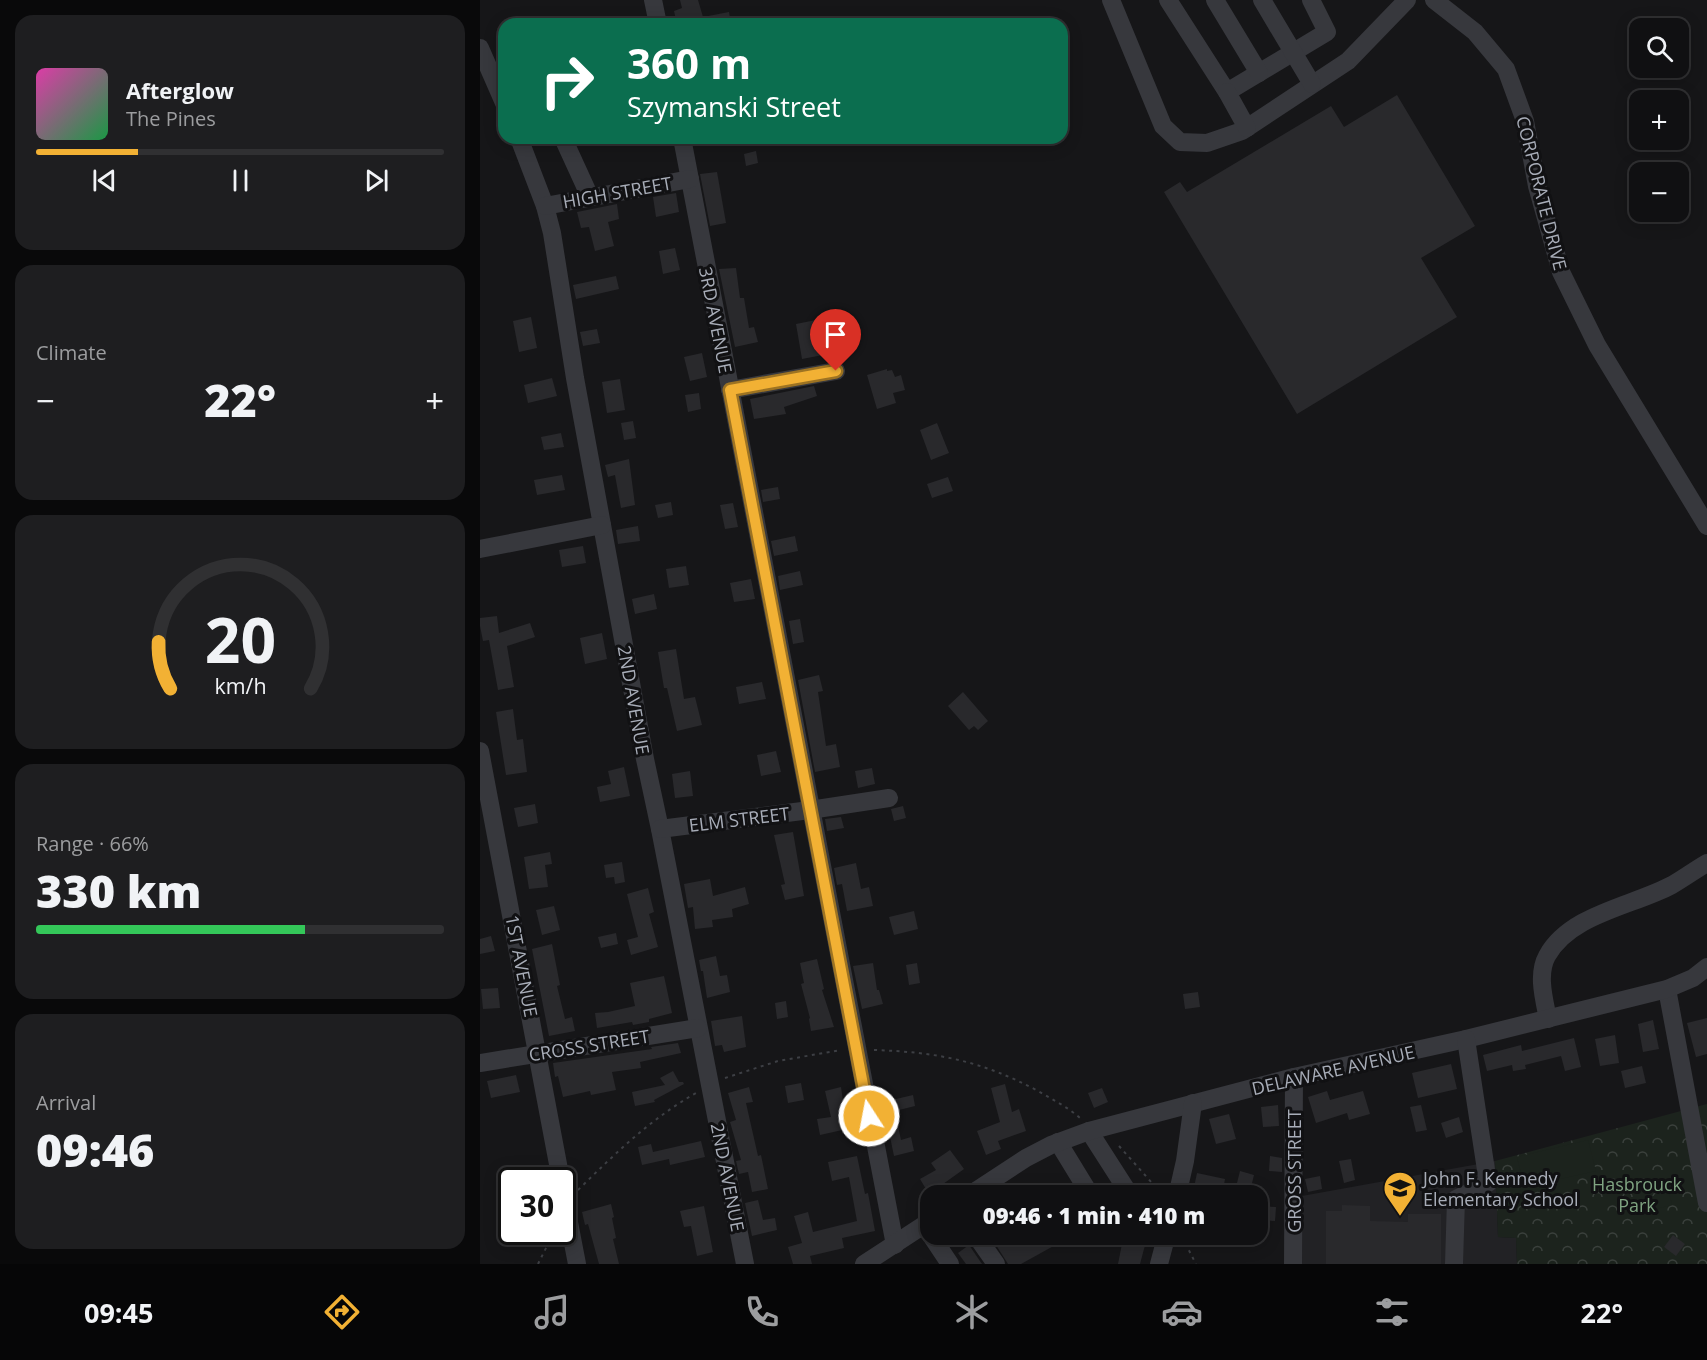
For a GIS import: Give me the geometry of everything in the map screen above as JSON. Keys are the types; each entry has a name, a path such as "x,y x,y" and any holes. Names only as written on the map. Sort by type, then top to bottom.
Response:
{"street":[{"path":"653,0 657,18"},
{"path":"1111,0 1163,126 1180,142 1207,143 1247,128 1348,61 1407,0"},
{"path":"1168,0 1227,92 1247,128"},
{"path":"1215,0 1259,74"},
{"path":"1262,0 1312,84"},
{"path":"1227,92 1327,32 1311,0"},
{"name":"CORPORATE DRIVE","path":"1434,0 1475,32 1506,69 1525,121 1537,186 1561,272 1597,345 1707,526"},
{"path":"480,48 498,73"},
{"name":"2ND AVENUE","path":"521,144 545,206 645,759 745,1264"},
{"path":"566,144 590,197"},
{"name":"3RD AVENUE","path":"683,144 895,1245"},
{"name":"HIGH STREET","path":"545,206 690,179"},
{"path":"730,390 836,371"},
{"path":"480,549 602,525"},
{"name":"1ST AVENUE","path":"480,751 559,1167"},
{"name":"ELM STREET","path":"660,829 889,798"},
{"path":"1548,1018 1542,985 1546,957 1564,933 1604,913 1671,885 1707,863"},
{"name":"DELAWARE AVENUE","path":"985,1185 1026,1158 1058,1142 1089,1131 1294,1077 1466,1039 1667,989 1693,978 1707,967"},
{"path":"1667,989 1707,1203"},
{"name":"CROSS STREET","path":"480,1062 698,1028"},
{"path":"1454,1264 1456,1198 1488,1183 1466,1039"},
{"name":"GROSS STREET","path":"1293,1264 1294,1077"},
{"path":"1180,1185 1193,1103"},
{"path":"1089,1131 1123,1185"},
{"path":"1058,1142 1084,1185"},
{"path":"864,1264 920,1233"},
{"path":"573,1245 577,1264"},
{"path":"939,1245 950,1264"},
{"path":"983,1245 996,1264"},
{"path":"1159,1264 1164,1245"}],"path":[{"path":"538,1264 548,1245"},
{"path":"1186,1245 1196,1264"}],"shaded area":[{"name":"John F. Kennedy Elementary School","path":"1495,1161 1498,1237 1516,1238 1517,1264 1302,1264 1302,1196"}],"green space":[{"name":"Hasbrouck Park","path":"1707,1104 1707,1264 1517,1264 1516,1238 1498,1237 1495,1161"},
{"path":"1588,1140 1596,1171 1524,1187 1517,1157"},
{"path":"1669,1192 1672,1205 1652,1210 1649,1197"}],"building":[{"path":"680,0 698,0 703,17 729,12 730,18 676,18 674,11 682,8"},
{"path":"1397,95 1475,226 1421,258 1457,317 1297,414 1164,192 1180,182 1187,192 1331,106 1344,127"},
{"path":"756,151 758,163 746,166 744,154"},
{"path":"717,172 726,223 710,226 700,174"},
{"path":"676,193 679,212 656,217 653,197"},
{"path":"617,204 619,219 608,222 614,246 595,251 589,227 581,228 577,212"},
{"path":"675,248 680,270 663,274 659,251"},
{"path":"736,268 740,298 744,298 749,328 754,327 758,342 735,347 719,269"},
{"path":"616,276 619,289 576,299 573,285"},
{"path":"531,317 537,348 519,352 513,321"},
{"path":"816,320 823,355 802,359 796,324"},
{"path":"597,329 600,343 583,346 580,332"},
{"path":"702,353 707,377 690,381 684,357"},
{"path":"887,369 887,371 892,370 895,377 901,375 905,390 893,393 896,403 877,409 867,375"},
{"path":"552,378 557,396 528,403 524,385"},
{"path":"620,379 625,410 607,413 602,382"},
{"path":"814,386 817,396 784,407 786,414 754,419 750,399"},
{"path":"699,393 701,409 688,412 685,395"},
{"path":"633,421 636,438 624,440 621,423"},
{"path":"937,423 949,453 931,460 920,430"},
{"path":"561,433 564,447 544,450 541,437"},
{"path":"629,459 635,505 621,508 615,475 608,477 605,465"},
{"path":"562,475 565,490 537,495 534,480"},
{"path":"948,477 953,491 932,498 927,484"},
{"path":"778,487 780,499 763,502 761,490"},
{"path":"671,502 673,515 658,518 655,505"},
{"path":"733,503 738,527 725,529 720,505"},
{"path":"638,526 640,541 618,544 616,530"},
{"path":"795,536 798,551 774,556 771,541"},
{"path":"583,546 586,563 562,567 559,550"},
{"path":"686,566 689,585 669,588 666,569"},
{"path":"800,571 803,585 780,590 778,576"},
{"path":"751,579 755,599 734,602 730,583"},
{"path":"654,594 657,609 635,614 632,599"},
{"path":"497,616 499,633 530,623 535,637 507,646 514,687 498,690 489,640 483,641 480,626 480,618"},
{"path":"800,619 804,642 793,644 789,621"},
{"path":"602,633 607,659 585,664 580,638"},
{"path":"676,649 684,699 695,697 702,725 677,731 667,688 664,688 658,652"},
{"path":"819,675 823,691 818,692 826,746 836,744 840,767 815,772 798,680"},
{"path":"762,682 766,699 739,704 736,687"},
{"path":"963,692 988,721 978,730 974,726 969,730 948,706"},
{"path":"513,709 517,740 523,739 527,772 506,775 496,712"},
{"path":"776,751 781,772 761,776 757,755"},
{"path":"624,767 630,796 600,802 597,787 611,784 608,771"},
{"path":"872,768 875,784 858,788 855,771"},
{"path":"690,771 693,796 675,798 672,774"},
{"path":"535,804 538,823 518,827 514,808"},
{"path":"903,806 906,818 894,821 891,809"},
{"path":"841,817 844,828 827,831 825,819"},
{"path":"793,832 804,896 785,900 781,885 785,884 774,835"},
{"path":"550,852 552,864 545,865 548,887 529,889 524,857"},
{"path":"622,862 625,882 615,884 614,877 606,878 604,865"},
{"path":"856,863 861,889 869,887 873,906 847,911 842,884 837,885 834,868"},
{"path":"710,879 713,896 745,887 749,904 732,909 733,917 712,920 713,927 695,929 693,907 688,908 684,884"},
{"path":"648,888 654,912 649,914 658,947 631,955 627,940 638,937 627,894"},
{"path":"554,906 560,930 542,935 536,910"},
{"path":"914,911 918,929 894,935 889,917"},
{"path":"616,933 618,944 601,948 598,937"},
{"path":"491,936 495,951 480,954 480,939"},
{"path":"552,944 560,985 557,986 565,1019 572,1017 575,1031 549,1036 532,949"},
{"path":"716,956 720,976 727,975 730,992 707,998 699,960"},
{"path":"817,959 824,989 822,990 834,1027 811,1031 801,984 804,983 800,963"},
{"path":"873,963 877,990 879,990 883,1004 862,1009 853,966"},
{"path":"917,963 920,983 909,985 906,965"},
{"path":"664,976 672,1013 649,1019 649,1022 633,1025 632,1022 597,1028 595,1013 635,1006 630,983"},
{"path":"498,988 500,1008 483,1009 481,989"},
{"path":"1198,992 1200,1007 1185,1009 1183,994"},
{"path":"786,1001 788,1017 777,1019 775,1003"},
{"path":"742,1016 746,1047 724,1052 722,1045 715,1046 711,1021"},
{"path":"1707,1018 1707,1054 1696,1057 1687,1023"},
{"path":"1653,1020 1659,1049 1643,1052 1638,1024"},
{"path":"1615,1035 1619,1063 1600,1066 1595,1039"},
{"path":"1574,1038 1581,1067 1565,1071 1561,1056 1525,1065 1526,1069 1513,1071 1512,1065 1487,1071 1483,1055 1521,1045 1522,1051"},
{"path":"678,1043 681,1053 640,1062 641,1068 612,1072 616,1090 591,1095 590,1091 563,1097 558,1076 555,1077 553,1063 652,1049 651,1047"},
{"path":"1451,1064 1457,1089 1418,1098 1412,1073"},
{"path":"1642,1066 1646,1083 1625,1088 1621,1071"},
{"path":"673,1071 679,1082 684,1084 654,1100 655,1102 635,1106 632,1092 665,1085 660,1078"},
{"path":"516,1075 520,1092 491,1098 487,1081"},
{"path":"801,1083 804,1100 788,1103 785,1086"},
{"path":"1005,1084 1012,1112 1019,1109 1026,1131 998,1141 1001,1149 986,1155 977,1131 1000,1122 991,1088"},
{"path":"749,1087 753,1102 746,1103 768,1189 752,1192 748,1172 739,1174 736,1161 741,1160 730,1122 736,1120 728,1093"},
{"path":"841,1087 847,1129 820,1135 817,1119 831,1117 825,1091"},
{"path":"1102,1088 1108,1102 1094,1108 1088,1093"},
{"path":"1327,1091 1330,1100 1363,1091 1370,1114 1349,1120 1347,1113 1316,1123 1308,1097"},
{"path":"913,1095 915,1106 895,1111 901,1140 911,1137 914,1151 894,1156 889,1132 885,1133 879,1103"},
{"path":"1278,1105 1279,1126 1263,1127 1261,1107"},
{"path":"1421,1105 1427,1130 1416,1132 1410,1107"},
{"path":"1229,1114 1236,1139 1216,1144 1209,1119"},
{"path":"1459,1117 1463,1132 1446,1138 1441,1123"},
{"path":"701,1141 705,1157 670,1165 669,1159 642,1165 638,1147 651,1144 653,1152"},
{"path":"950,1150 964,1169 942,1185 924,1185 920,1179 936,1170 931,1163"},
{"path":"857,1156 865,1194 868,1193 875,1231 842,1238 844,1248 810,1256 812,1264 793,1264 788,1247 802,1243 794,1216 808,1212 813,1232 857,1221 849,1177 832,1181 828,1162"},
{"path":"1270,1156 1282,1158 1282,1172 1269,1171"},
{"path":"1351,1159 1355,1180 1344,1183 1339,1161"},
{"path":"1240,1171 1254,1175 1252,1185 1236,1185"},
{"path":"1197,1173 1225,1179 1224,1185 1194,1185"},
{"path":"1320,1176 1322,1189 1308,1192 1305,1179"},
{"path":"758,1200 763,1220 775,1218 777,1230 752,1236 745,1203"},
{"path":"611,1204 616,1238 613,1239 619,1264 599,1264 588,1224 585,1225 582,1212"},
{"path":"1342,1205 1370,1206 1370,1221 1408,1222 1408,1214 1441,1214 1441,1264 1326,1264 1326,1211 1342,1211"},
{"path":"704,1206 713,1252 697,1256 691,1226 684,1227 680,1211"},
{"path":"1268,1207 1276,1207 1275,1221 1268,1221"},
{"path":"1673,1235 1685,1244 1676,1256 1664,1247"},
{"path":"969,1245 982,1264 966,1264 958,1253"},
{"path":"996,1245 1055,1245 1021,1264 1008,1264"},
{"path":"1122,1245 1145,1245 1140,1264 1118,1264"}],"place":[{"name":"John F. Kennedy Elementary School","path":"1400,1217"}],"route":[{"path":"836,371 730,390 869,1116"}]}
